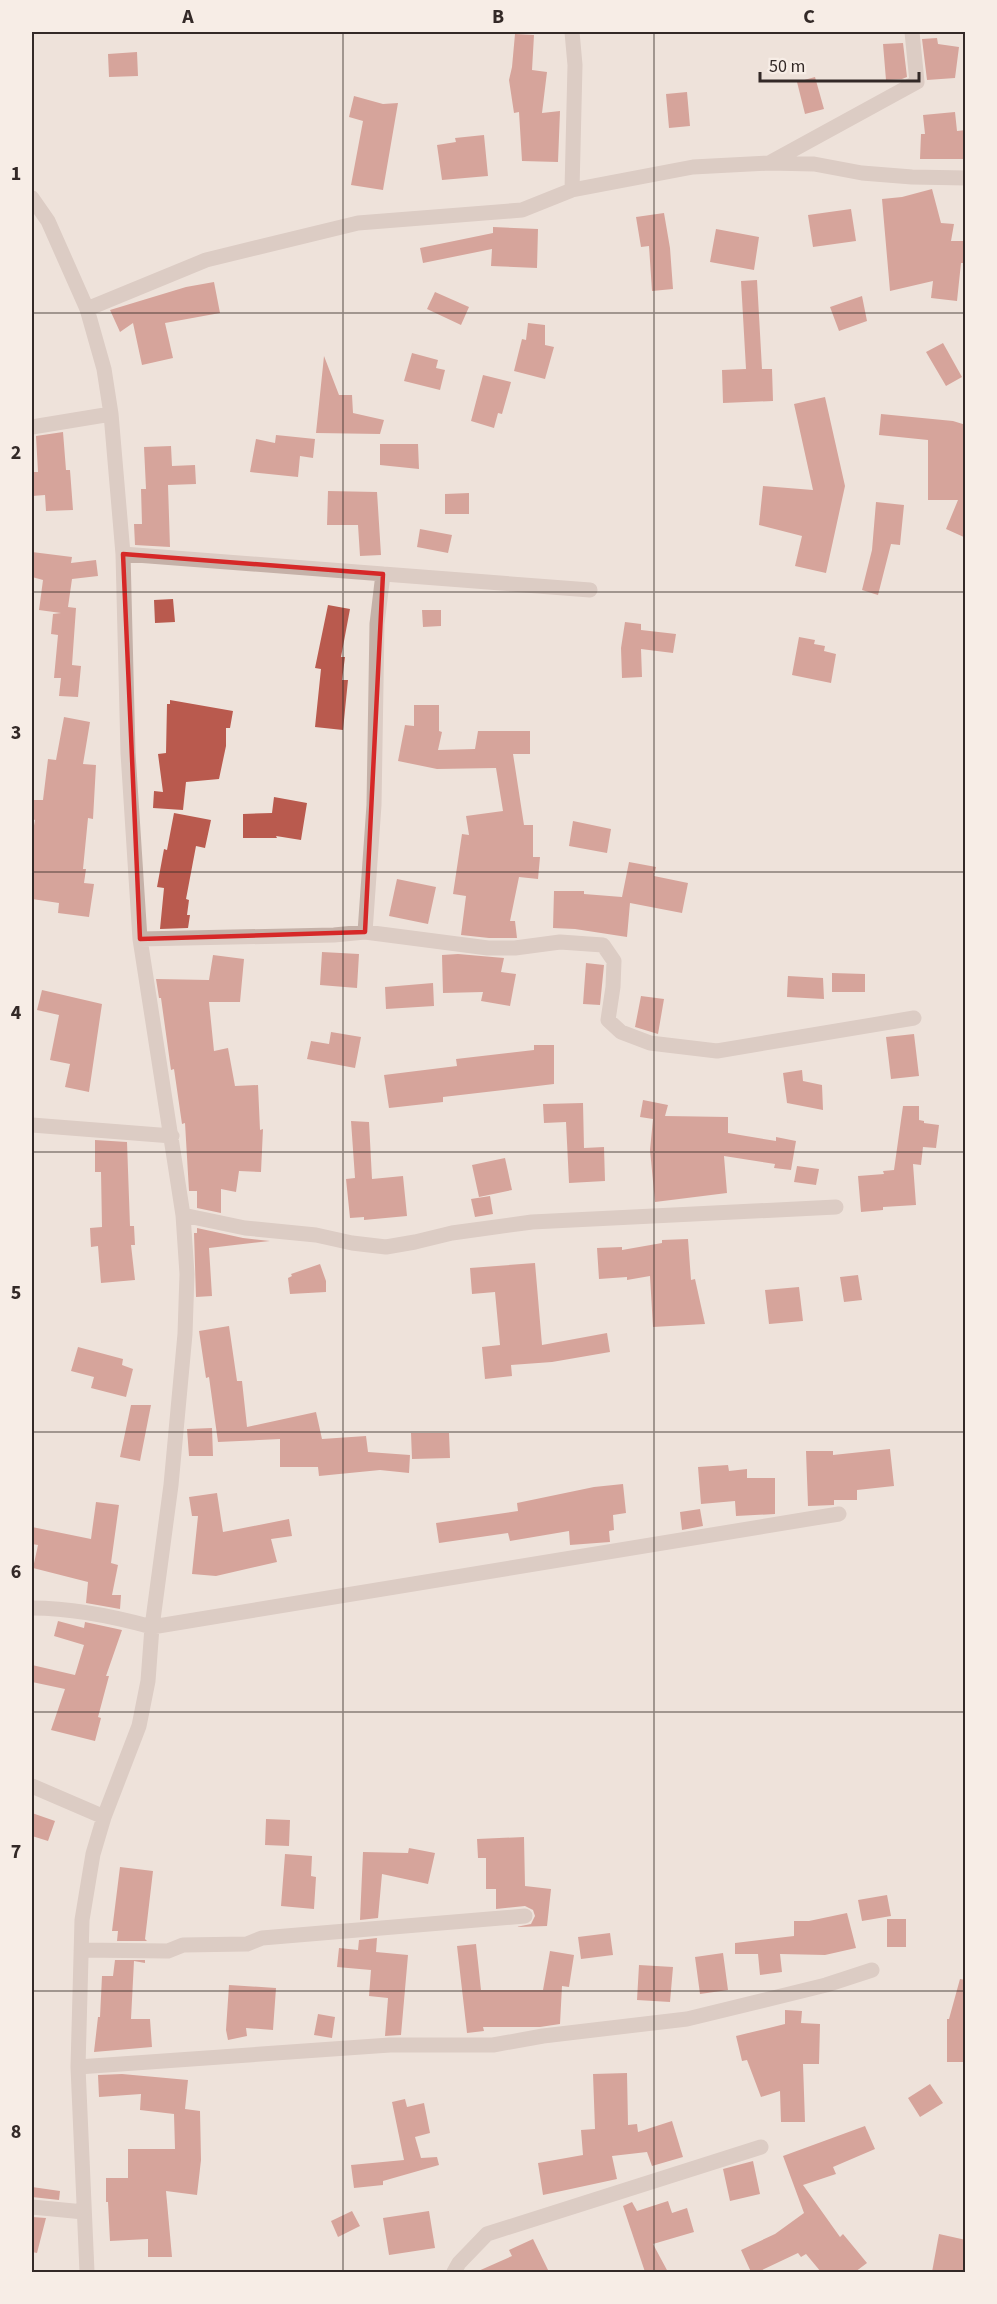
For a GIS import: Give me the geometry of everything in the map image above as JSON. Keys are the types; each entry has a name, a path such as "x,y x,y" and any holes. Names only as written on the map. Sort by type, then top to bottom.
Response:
{"street":[{"path":"572,32 575,65 572,190"},
{"path":"769,163 917,82 912,32"},
{"path":"87,309 217,257 358,223 522,210 572,190 693,167 769,163 814,164 862,173 966,178"},
{"path":"32,198 48,221 87,309 104,369 111,414 123,554 128,753 140,939 172,1136 183,1215 187,1274 185,1335 171,1485 152,1627 148,1681 140,1726 104,1817 93,1854 82,1920 78,2067 87,2272"},
{"path":"32,427 111,414"},
{"path":"123,554 590,590"},
{"path":"364,932 374,805 377,624 383,574"},
{"path":"140,939 334,935 364,932 488,948 515,948 560,942 603,945 614,961 608,1020 621,1032 650,1043 717,1051 914,1018"},
{"path":"32,1125 172,1136"},
{"path":"183,1215 245,1228 316,1235 352,1243 386,1246 452,1233 531,1222 836,1207"},
{"path":"32,1608 57,1608 118,1617 152,1627 839,1514"},
{"path":"32,1786 104,1817"},
{"path":"81,1950 168,1951 183,1945 247,1944 262,1938 525,1916"},
{"path":"78,2067 390,2045 493,2045 543,2036 687,2019 826,1985 872,1970"},
{"path":"454,2272 459,2263 487,2234 761,2147"},
{"path":"32,2207 84,2212"}],"highlighted area":[{"path":"123,554 383,574 365,932 140,939"}],"building":[{"path":"515,34 534,35 532,70 547,72 542,113 560,111 558,162 522,161 519,112 514,113 509,80"},
{"path":"937,38 938,44 959,47 955,78 927,80 922,39"},
{"path":"903,43 907,77 886,80 883,44"},
{"path":"137,52 138,76 109,77 108,54"},
{"path":"815,77 824,109 805,114 797,82"},
{"path":"687,92 690,126 669,128 666,94"},
{"path":"354,96 383,104 398,103 383,190 351,185 363,121 349,117"},
{"path":"955,112 957,131 966,130 966,159 920,159 921,134 925,134 923,115"},
{"path":"484,135 488,176 442,180 437,145 456,142 455,138"},
{"path":"932,189 941,223 954,224 951,241 966,241 966,263 961,263 957,301 931,298 933,281 890,291 882,199 902,197"},
{"path":"851,209 856,241 813,247 808,215"},
{"path":"664,213 670,248 673,289 652,291 649,246 641,247 636,217"},
{"path":"493,227 538,229 537,268 491,266 492,249 423,263 420,248 493,233"},
{"path":"716,229 759,237 754,270 710,262"},
{"path":"757,280 762,369 772,369 773,401 723,403 722,370 746,369 741,281"},
{"path":"214,282 220,313 165,323 173,358 142,365 133,323 120,332 110,310 186,287"},
{"path":"435,292 469,307 461,325 427,309"},
{"path":"862,296 867,321 839,331 830,307"},
{"path":"528,323 545,325 545,345 554,347 545,379 514,371 522,339 526,340"},
{"path":"943,343 962,377 946,386 926,352"},
{"path":"412,353 438,360 436,368 445,370 440,390 404,381"},
{"path":"324,356 339,395 352,395 353,413 384,420 380,434 316,433"},
{"path":"483,375 511,382 502,414 498,413 494,428 471,421"},
{"path":"825,397 845,486 826,573 795,566 802,536 759,525 763,486 813,490 794,404"},
{"path":"881,414 953,421 966,425 966,538 946,529 958,500 928,500 928,440 879,435"},
{"path":"63,432 66,470 70,470 73,510 46,511 45,495 32,496 32,472 38,472 36,436"},
{"path":"276,435 315,439 313,458 300,456 298,477 250,472 256,439 275,443"},
{"path":"380,444 418,444 419,469 380,465"},
{"path":"171,446 172,466 195,465 196,484 168,485 170,547 135,545 134,524 142,524 141,489 146,489 144,447"},
{"path":"328,491 377,492 381,555 360,556 358,525 327,525"},
{"path":"469,493 469,514 445,514 445,494"},
{"path":"876,502 904,505 900,545 891,544 878,595 862,590 872,550"},
{"path":"420,529 452,535 448,553 417,547"},
{"path":"32,552 72,557 71,563 96,560 98,576 72,579 68,607 76,608 72,665 81,666 78,697 59,696 61,678 54,678 58,635 51,634 53,614 61,613 39,610 43,580 32,577"},
{"path":"173,599 175,622 155,623 154,600"},
{"path":"328,605 350,609 341,657 345,657 342,680 348,680 343,730 315,727 321,669 315,668"},
{"path":"422,610 441,610 441,626 423,627"},
{"path":"625,622 641,624 641,630 676,634 673,653 641,649 642,677 622,678 621,648"},
{"path":"799,637 815,640 814,644 825,646 824,651 836,654 831,683 792,675"},
{"path":"170,700 233,711 230,728 226,728 226,746 219,779 186,782 183,810 153,808 154,791 163,792 158,754 166,753 167,704 170,704"},
{"path":"414,705 439,705 439,731 442,732 438,750 475,749 478,731 530,731 530,754 513,754 524,825 533,825 533,857 540,857 538,879 519,877 510,921 515,921 517,938 461,935 466,896 453,894 462,834 469,835 466,816 503,811 496,768 437,769 398,761 405,725 414,726"},
{"path":"64,717 90,722 83,764 96,765 93,819 88,818 83,869 86,869 84,883 94,884 89,917 58,913 59,903 32,899 32,837 35,820 32,819 32,800 43,800 48,759 56,760"},
{"path":"274,797 307,803 301,840 276,836 277,838 243,838 243,814 272,813"},
{"path":"174,813 211,820 205,848 196,846 186,899 189,900 188,928 160,929 164,888 157,887"},
{"path":"573,821 611,829 607,853 569,846"},
{"path":"629,862 656,867 654,876 688,883 682,913 630,903 627,937 553,928 554,891 584,891 584,894 622,897"},
{"path":"397,879 436,887 428,924 389,916"},
{"path":"322,952 359,954 357,988 320,985"},
{"path":"213,955 244,959 240,1002 209,1002 214,1051 228,1048 235,1086 258,1085 260,1130 263,1129 261,1172 239,1171 236,1192 221,1189 221,1213 197,1208 197,1191 189,1191 185,1123 182,1124 174,1069 171,1070 161,998 159,998 156,979 209,980"},
{"path":"442,955 504,958 501,972 516,974 510,1006 481,1001 483,992 443,993"},
{"path":"586,963 604,965 600,1005 583,1004"},
{"path":"832,973 865,974 865,992 832,992"},
{"path":"788,976 823,978 824,999 787,997"},
{"path":"433,983 434,1006 386,1009 385,987"},
{"path":"42,990 102,1004 89,1092 65,1087 70,1064 50,1060 59,1015 37,1010"},
{"path":"641,996 664,999 658,1034 635,1027"},
{"path":"331,1032 361,1037 355,1068 307,1059 311,1041 329,1044"},
{"path":"914,1034 919,1076 891,1079 886,1037"},
{"path":"534,1045 554,1045 554,1084 443,1097 443,1102 389,1108 384,1075 457,1066 456,1059 534,1050"},
{"path":"802,1070 803,1081 822,1085 823,1110 787,1103 783,1073"},
{"path":"643,1100 668,1105 665,1116 728,1117 728,1133 776,1141 776,1137 796,1141 791,1170 774,1168 775,1164 724,1156 727,1193 655,1202 650,1150 653,1119 640,1117"},
{"path":"583,1103 584,1148 604,1147 605,1181 569,1183 566,1122 544,1123 543,1104"},
{"path":"903,1106 919,1106 919,1120 939,1125 936,1148 923,1147 921,1165 913,1164 916,1205 883,1207 883,1210 861,1212 858,1176 884,1174 883,1171 894,1170"},
{"path":"351,1121 369,1122 372,1179 403,1176 407,1216 364,1220 364,1217 350,1218 346,1179 355,1178"},
{"path":"95,1140 127,1142 130,1226 134,1226 135,1245 131,1245 135,1280 101,1283 98,1246 91,1247 90,1228 102,1227 101,1172 95,1172"},
{"path":"505,1158 512,1190 479,1197 472,1165"},
{"path":"797,1166 819,1169 816,1185 794,1182"},
{"path":"490,1196 493,1214 475,1217 471,1199"},
{"path":"197,1228 270,1241 209,1248 212,1296 196,1297 194,1233 197,1233"},
{"path":"688,1239 691,1280 695,1279 705,1324 653,1327 650,1276 627,1280 627,1277 599,1279 597,1248 622,1247 622,1250 662,1243 662,1240"},
{"path":"535,1263 542,1345 607,1333 610,1352 552,1362 511,1365 512,1376 485,1379 482,1347 500,1345 495,1292 472,1294 470,1268"},
{"path":"320,1264 326,1281 326,1292 290,1294 288,1278 292,1276 291,1274"},
{"path":"858,1275 862,1300 844,1302 840,1277"},
{"path":"799,1287 803,1321 769,1324 765,1290"},
{"path":"229,1326 237,1381 242,1381 247,1427 316,1412 322,1439 366,1436 368,1452 410,1455 409,1473 380,1470 319,1476 318,1467 280,1467 280,1439 218,1442 209,1377 206,1378 199,1331"},
{"path":"78,1347 123,1359 122,1365 133,1369 126,1397 91,1388 94,1377 71,1371"},
{"path":"131,1405 151,1405 140,1461 120,1457"},
{"path":"212,1428 213,1456 189,1456 187,1429"},
{"path":"411,1433 449,1433 450,1458 412,1459"},
{"path":"890,1449 894,1486 857,1490 857,1500 834,1500 834,1505 808,1506 806,1451 833,1451 833,1455"},
{"path":"728,1465 729,1471 747,1469 747,1478 775,1478 775,1514 736,1516 735,1501 701,1504 698,1467"},
{"path":"623,1484 626,1513 613,1515 614,1530 609,1531 610,1542 570,1545 569,1531 510,1541 508,1533 439,1543 436,1523 518,1511 517,1503 594,1487"},
{"path":"217,1493 223,1532 289,1519 292,1536 271,1539 277,1562 216,1576 192,1574 198,1516 192,1516 189,1497"},
{"path":"96,1502 119,1505 111,1563 118,1565 112,1595 121,1595 120,1609 86,1603 88,1582 33,1568 38,1545 32,1544 32,1527 91,1539"},
{"path":"700,1509 703,1526 682,1530 680,1512"},
{"path":"58,1621 84,1628 85,1622 122,1630 106,1676 109,1676 98,1717 101,1718 95,1741 51,1730 65,1689 32,1682 32,1665 75,1675 84,1645 54,1636"},
{"path":"32,1813 55,1821 48,1841 32,1836"},
{"path":"266,1819 290,1820 289,1846 265,1845"},
{"path":"524,1837 525,1886 551,1889 547,1926 516,1927 531,1924 535,1916 533,1910 525,1906 496,1909 496,1889 486,1889 486,1858 478,1858 477,1839"},
{"path":"409,1848 435,1853 428,1884 382,1874 378,1918 360,1920 363,1852 408,1853"},
{"path":"285,1854 312,1856 311,1876 316,1877 314,1909 281,1906"},
{"path":"120,1867 153,1871 145,1939 147,1941 117,1941 118,1931 112,1931"},
{"path":"887,1895 891,1916 862,1921 858,1900"},
{"path":"847,1913 856,1948 825,1955 780,1954 782,1972 760,1975 758,1954 735,1954 735,1943 794,1936 794,1921 809,1921"},
{"path":"887,1919 906,1919 906,1947 887,1947"},
{"path":"610,1933 613,1955 581,1959 578,1937"},
{"path":"377,1938 376,1952 408,1955 401,2035 385,2036 388,1998 369,1996 371,1970 337,1967 339,1948 358,1950 359,1940"},
{"path":"476,1944 481,1990 543,1990 550,1951 574,1955 569,1987 562,1986 560,2024 540,2027 483,2027 484,2031 467,2033 457,1946"},
{"path":"723,1953 728,1990 700,1994 695,1957"},
{"path":"115,1960 145,1960 145,1963 134,1961 131,2019 150,2019 152,2047 94,2052 98,2017 100,2017 102,1976 113,1976"},
{"path":"639,1965 673,1967 670,2002 637,2000"},
{"path":"960,1979 966,1980 966,2062 947,2062 947,2019 949,2019"},
{"path":"229,1985 276,1988 273,2030 246,2028 247,2036 228,2040 226,2030"},
{"path":"785,2010 802,2011 801,2023 820,2024 819,2064 803,2064 805,2122 781,2122 780,2091 761,2097 747,2060 742,2061 736,2036 785,2024"},
{"path":"318,2014 335,2017 332,2038 314,2035"},
{"path":"627,2073 628,2125 637,2124 638,2132 672,2121 683,2157 652,2166 647,2152 612,2156 617,2179 543,2195 538,2163 583,2155 581,2130 595,2129 593,2074"},
{"path":"122,2074 188,2080 185,2109 200,2111 201,2160 197,2195 166,2191 172,2257 148,2257 148,2239 110,2241 106,2178 128,2178 128,2149 175,2149 174,2114 140,2110 141,2094 99,2097 98,2075"},
{"path":"930,2084 943,2103 920,2117 908,2098"},
{"path":"405,2099 407,2107 424,2103 430,2133 415,2137 421,2158 437,2157 439,2165 383,2181 383,2185 354,2188 351,2165 404,2160 392,2102"},
{"path":"865,2126 875,2149 833,2167 836,2174 803,2185 840,2237 843,2234 867,2263 855,2272 821,2272 806,2254 801,2257 798,2253 758,2272 751,2272 741,2250 775,2234 804,2213 783,2156"},
{"path":"753,2161 760,2194 730,2201 723,2169"},
{"path":"32,2187 60,2191 59,2200 32,2197"},
{"path":"668,2201 672,2213 687,2208 694,2232 653,2244 668,2272 645,2272 623,2206 632,2202 637,2211"},
{"path":"352,2211 360,2226 338,2237 331,2221"},
{"path":"429,2211 435,2248 389,2255 383,2218"},
{"path":"32,2217 46,2218 37,2253 32,2252"},
{"path":"939,2234 966,2240 966,2272 932,2272"},
{"path":"533,2239 549,2272 476,2272 512,2256 509,2250"}]}
